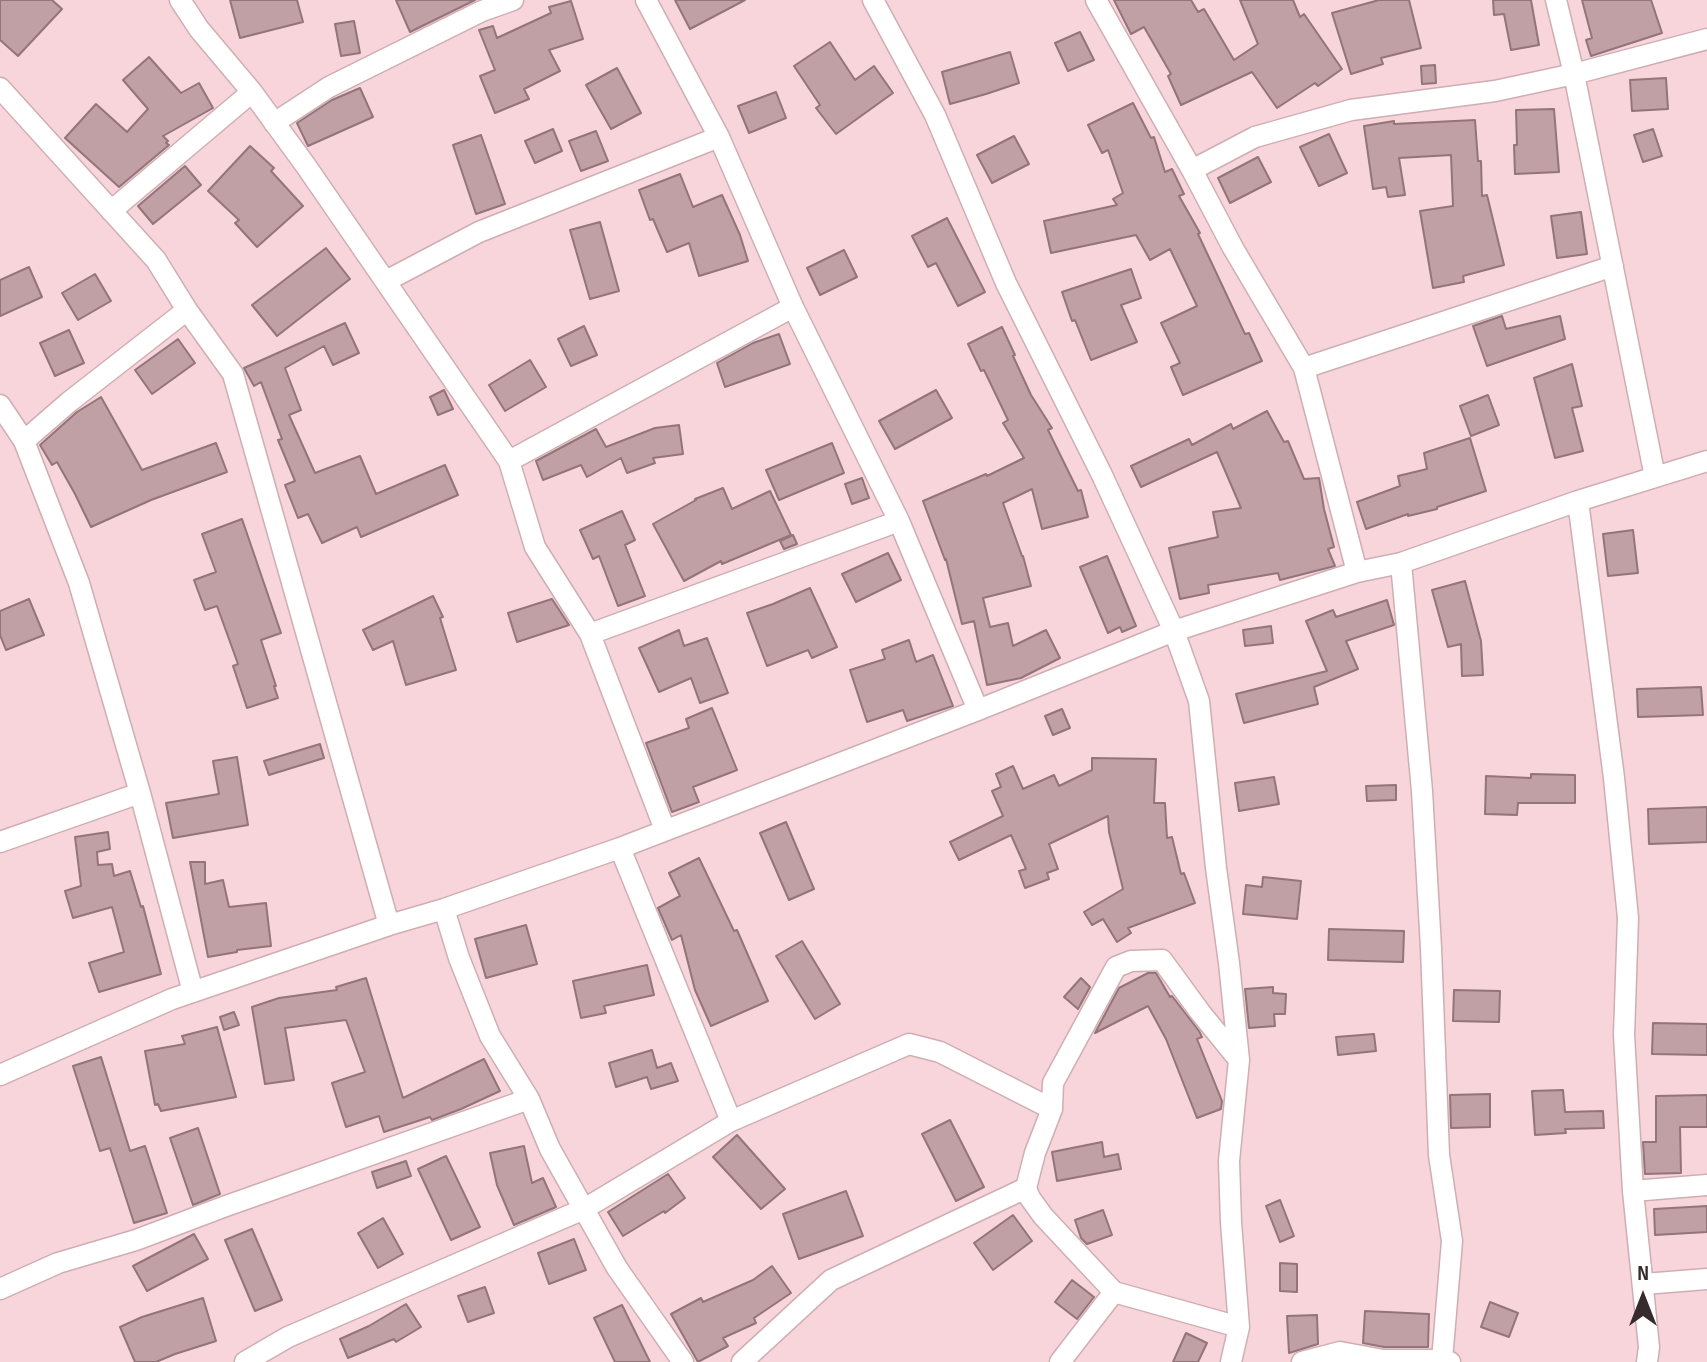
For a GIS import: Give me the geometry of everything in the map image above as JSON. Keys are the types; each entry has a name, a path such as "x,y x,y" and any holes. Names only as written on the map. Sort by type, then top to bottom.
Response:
{"street":[{"path":"180,0 199,29 252,92 509,461 535,547 590,634 665,830"},
{"path":"274,123 329,87 482,11 513,0"},
{"path":"646,0 719,137 793,307 899,521 978,710"},
{"path":"873,0 935,115 1006,283 1102,475 1174,631 1199,701 1239,1060 1229,1161 1239,1327 1231,1362"},
{"path":"1096,0 1233,248 1304,368 1357,572"},
{"path":"1556,0 1574,74 1655,477"},
{"path":"1192,170 1255,137 1351,110 1495,91 1707,39"},
{"path":"0,88 156,260 233,374 389,925"},
{"path":"111,211 252,92"},
{"path":"386,281 479,232 719,137"},
{"path":"1304,368 1613,266"},
{"path":"509,461 793,307"},
{"path":"24,441 187,310"},
{"path":"0,405 24,441 79,583 193,992"},
{"path":"0,1075 172,999 620,848 1174,631 1357,572 1401,563 1578,501 1707,461"},
{"path":"1578,501 1614,778 1628,918 1624,1035 1633,1191 1649,1347 1647,1362"},
{"path":"590,634 899,521"},
{"path":"1302,1362 1340,1352 1383,1360 1446,1361 1452,1241 1439,1155 1423,807 1401,563"},
{"path":"0,842 140,793"},
{"path":"620,848 731,1121"},
{"path":"444,909 459,958 490,1036 529,1099 550,1149 617,1268 683,1362"},
{"path":"1239,1060 1162,960 1122,963 1116,967 1053,1083 1052,1109 1026,1188 1043,1216 1114,1292 1239,1327"},
{"path":"245,1362 288,1337 584,1209 731,1121 909,1044 940,1052 1052,1109"},
{"path":"0,1289 58,1263 136,1240 240,1200 529,1099"},
{"path":"1633,1191 1707,1185"},
{"path":"742,1362 831,1280 1026,1188"},
{"path":"1644,1284 1707,1279"},
{"path":"1060,1362 1114,1292"}],"building":[{"path":"0,0 52,0 62,9 18,56 0,40"},
{"path":"230,0 297,0 303,22 240,38"},
{"path":"396,0 475,0 410,32"},
{"path":"675,0 745,0 690,29"},
{"path":"1114,0 1191,0 1198,12 1204,9 1234,60 1258,44 1240,0 1293,0 1300,17 1304,14 1342,69 1277,108 1252,72 1181,105 1168,76 1171,74 1144,27 1131,34"},
{"path":"1379,0 1409,0 1421,48 1381,58 1383,64 1351,74 1332,13"},
{"path":"1493,0 1531,0 1539,45 1511,50 1504,14 1494,15"},
{"path":"1582,0 1651,0 1662,33 1591,56 1586,40 1592,38"},
{"path":"571,1 583,39 549,50 560,71 524,89 529,99 495,113 480,76 495,70 479,30 493,26 497,38 551,13 549,7"},
{"path":"354,21 360,53 341,56 335,24"},
{"path":"1080,32 1094,60 1068,71 1055,43"},
{"path":"830,42 855,80 874,66 893,93 836,134 816,108 820,105 794,66"},
{"path":"1010,52 1019,83 950,104 942,72"},
{"path":"149,57 181,93 199,83 213,108 163,136 169,145 119,187 65,138 96,104 127,132 148,109 123,80"},
{"path":"1435,65 1436,83 1422,84 1421,66"},
{"path":"617,68 641,113 611,129 586,85"},
{"path":"1666,78 1668,109 1632,111 1630,80"},
{"path":"360,88 373,117 308,146 297,123 332,100"},
{"path":"776,92 786,118 749,133 738,106"},
{"path":"1133,103 1151,138 1154,137 1165,172 1172,169 1184,194 1179,196 1200,233 1245,334 1249,333 1262,361 1183,395 1171,367 1180,363 1161,323 1197,306 1170,249 1150,260 1136,235 1051,253 1044,221 1117,205 1113,199 1123,193 1108,150 1102,153 1088,125"},
{"path":"1554,109 1559,172 1515,174 1516,110"},
{"path":"1475,120 1482,196 1487,195 1504,265 1463,276 1464,282 1433,288 1420,211 1453,206 1451,155 1399,158 1405,195 1388,197 1386,187 1373,189 1364,126 1394,121 1394,124"},
{"path":"553,129 562,151 535,163 525,141"},
{"path":"1653,129 1662,156 1643,162 1634,135"},
{"path":"596,131 608,161 581,171 569,141"},
{"path":"1329,134 1347,173 1319,186 1300,147"},
{"path":"481,135 505,204 476,214 453,145"},
{"path":"1014,136 1029,164 992,183 977,155"},
{"path":"250,146 274,168 271,171 303,206 257,247 235,223 239,220 208,191"},
{"path":"1258,157 1271,182 1230,203 1218,178"},
{"path":"185,166 201,185 153,224 138,206"},
{"path":"680,174 693,207 722,195 748,261 699,276 689,243 667,252 639,190"},
{"path":"1581,212 1587,254 1557,258 1551,216"},
{"path":"947,218 985,292 958,306 936,263 928,267 912,236"},
{"path":"600,222 619,291 590,299 570,230"},
{"path":"326,248 350,279 277,336 252,305"},
{"path":"844,250 857,277 820,295 807,268"},
{"path":"29,267 42,297 0,316 0,280"},
{"path":"1131,269 1141,298 1121,305 1137,342 1091,360 1062,292"},
{"path":"95,274 111,301 78,320 62,293"},
{"path":"1502,316 1506,329 1560,316 1565,339 1487,366 1473,326"},
{"path":"345,323 359,353 333,365 324,346 285,368 301,410 289,415 315,473 360,456 376,494 445,465 458,495 361,537 357,527 322,543 308,514 298,518 285,485 295,481 278,440 282,439 261,382 254,386 244,368"},
{"path":"584,326 597,355 571,366 558,339"},
{"path":"1002,327 1031,395 1052,428 1048,430 1078,491 1081,490 1088,517 1042,529 1032,489 1003,503 1031,586 983,598 990,627 1008,623 1013,646 1046,630 1060,658 1021,678 987,685 974,621 962,624 946,559 923,501 1024,458 1003,423 1008,420 968,344"},
{"path":"69,330 84,363 55,376 40,343"},
{"path":"779,334 790,364 725,387 717,363 753,343"},
{"path":"178,339 195,363 152,394 135,370"},
{"path":"530,360 546,387 505,411 489,385"},
{"path":"1572,364 1582,406 1572,408 1583,451 1555,458 1534,378"},
{"path":"444,390 453,409 438,415 430,397"},
{"path":"936,390 952,418 895,449 879,421"},
{"path":"1488,395 1499,425 1471,436 1460,406"},
{"path":"101,397 142,470 216,443 227,472 151,500 91,527 57,462 52,465 40,445 77,412"},
{"path":"1267,411 1284,442 1288,441 1304,479 1319,478 1334,547 1328,549 1335,566 1280,580 1278,573 1208,585 1209,593 1180,599 1169,548 1218,537 1213,512 1241,508 1217,452 1141,487 1131,466 1189,439 1192,445 1231,424 1233,429"},
{"path":"679,425 683,454 653,458 655,463 627,473 621,458 587,477 581,465 543,480 536,461 596,429 606,447 655,428"},
{"path":"1470,438 1486,491 1366,529 1357,502 1400,486 1398,476 1427,469 1424,453"},
{"path":"832,443 844,473 779,500 766,470"},
{"path":"862,478 869,498 852,504 845,484"},
{"path":"723,488 732,509 770,491 791,535 722,564 721,561 684,581 653,524 695,499"},
{"path":"622,511 635,540 625,545 645,596 618,606 599,556 593,559 580,530"},
{"path":"242,519 281,633 261,640 278,698 247,708 233,666 238,664 217,606 205,610 194,580 216,572 202,534"},
{"path":"1633,530 1638,573 1608,576 1603,534"},
{"path":"793,535 797,544 784,549 780,541"},
{"path":"888,553 901,580 856,602 842,574"},
{"path":"1107,556 1136,626 1122,632 1120,627 1108,633 1080,567"},
{"path":"1465,581 1481,641 1483,675 1462,676 1461,644 1448,647 1432,590"},
{"path":"810,588 837,647 812,658 808,650 767,666 747,613"},
{"path":"433,596 443,617 440,618 456,670 406,685 393,641 373,650 363,630"},
{"path":"29,599 44,635 6,650 0,635 0,611"},
{"path":"552,599 569,625 517,642 508,613"},
{"path":"1387,600 1394,625 1346,641 1358,669 1314,687 1318,704 1244,723 1236,694 1327,671 1306,621 1333,610 1336,617"},
{"path":"1271,626 1273,643 1245,646 1243,630"},
{"path":"679,630 684,646 707,638 728,693 700,703 691,678 659,692 639,648"},
{"path":"909,640 916,662 933,655 953,706 907,721 903,710 867,722 850,670 885,659 882,650"},
{"path":"1701,687 1703,715 1638,717 1637,689"},
{"path":"712,708 737,770 693,787 699,802 672,812 646,743 689,728 686,719"},
{"path":"1062,709 1070,728 1053,735 1045,716"},
{"path":"320,744 324,758 269,775 264,761"},
{"path":"237,757 248,825 173,838 166,803 219,794 213,761"},
{"path":"1092,758 1156,759 1154,803 1165,803 1167,838 1172,837 1181,874 1184,873 1195,903 1128,928 1131,933 1117,942 1103,919 1092,925 1084,912 1123,889 1108,816 1049,844 1058,869 1047,873 1049,879 1025,888 1019,871 1026,869 1011,835 959,860 950,842 1003,816 992,791 1001,787 996,774 1013,766 1023,789 1054,775 1059,786 1092,770"},
{"path":"1531,774 1575,775 1575,803 1518,803 1517,815 1485,814 1486,776 1531,778"},
{"path":"1274,777 1279,804 1239,811 1235,783"},
{"path":"1396,785 1396,800 1367,801 1366,786"},
{"path":"1707,807 1707,842 1649,844 1648,809"},
{"path":"786,822 814,889 789,900 760,833"},
{"path":"108,832 110,849 97,852 98,865 112,864 114,876 130,871 161,974 99,992 89,963 124,952 112,907 73,918 65,891 81,886 75,837"},
{"path":"699,858 734,931 737,930 768,1001 711,1026 695,990 681,935 672,940 658,908 680,896 669,873"},
{"path":"190,862 205,862 205,884 223,880 229,907 266,903 271,946 208,957"},
{"path":"1263,877 1301,881 1297,919 1243,914 1246,885 1262,887"},
{"path":"526,925 537,964 486,978 475,939"},
{"path":"1329,929 1404,931 1403,962 1328,960"},
{"path":"802,941 840,1004 815,1019 776,956"},
{"path":"647,965 654,995 604,1006 606,1013 581,1018 573,981"},
{"path":"1148,973 1156,973 1170,997 1199,1031 1202,1037 1197,1039 1222,1101 1221,1109 1197,1118 1166,1039 1148,1006 1095,1033 1119,988"},
{"path":"366,978 403,1098 484,1059 500,1091 432,1120 430,1117 384,1132 379,1116 346,1127 332,1083 365,1072 346,1020 285,1028 294,1080 265,1084 252,1007 279,998 337,990 336,987"},
{"path":"1081,978 1090,987 1078,1009 1064,997"},
{"path":"1273,987 1273,993 1286,994 1285,1014 1274,1014 1275,1026 1249,1028 1245,989"},
{"path":"1454,990 1500,991 1499,1022 1453,1021"},
{"path":"234,1012 239,1025 224,1030 220,1017"},
{"path":"1653,1023 1707,1024 1707,1055 1652,1054"},
{"path":"217,1027 236,1097 161,1111 158,1104 155,1105 145,1051 185,1044 182,1036"},
{"path":"1374,1034 1376,1051 1338,1055 1336,1037"},
{"path":"652,1050 657,1068 671,1063 678,1081 651,1089 647,1077 616,1087 609,1063"},
{"path":"101,1057 130,1151 145,1146 167,1213 134,1223 110,1148 100,1151 73,1066"},
{"path":"1563,1090 1565,1112 1603,1111 1604,1128 1565,1129 1566,1133 1535,1135 1532,1091"},
{"path":"1490,1094 1490,1127 1451,1128 1450,1095"},
{"path":"1707,1095 1707,1127 1680,1127 1681,1173 1645,1174 1643,1142 1656,1142 1656,1096"},
{"path":"950,1120 984,1187 956,1201 922,1134"},
{"path":"198,1128 220,1194 193,1205 170,1138"},
{"path":"737,1135 785,1189 761,1209 713,1157"},
{"path":"1102,1142 1104,1157 1118,1154 1121,1169 1057,1181 1052,1152"},
{"path":"524,1146 532,1183 543,1178 556,1207 514,1225 497,1185 490,1153"},
{"path":"446,1156 480,1227 451,1240 418,1169"},
{"path":"406,1161 411,1176 377,1188 372,1172"},
{"path":"668,1174 685,1198 623,1236 608,1212"},
{"path":"846,1191 863,1236 799,1259 783,1214"},
{"path":"1280,1200 1294,1236 1280,1242 1266,1206"},
{"path":"1707,1206 1707,1232 1655,1235 1654,1209"},
{"path":"1103,1210 1112,1235 1087,1244 1081,1238 1075,1220"},
{"path":"1013,1215 1032,1241 993,1270 974,1243"},
{"path":"383,1218 403,1254 378,1268 358,1233"},
{"path":"252,1229 282,1300 255,1311 225,1240"},
{"path":"194,1234 208,1259 147,1291 133,1266"},
{"path":"574,1239 586,1270 549,1284 538,1253"},
{"path":"1280,1263 1297,1264 1297,1292 1280,1291"},
{"path":"772,1266 791,1293 754,1318 756,1323 723,1338 728,1346 698,1362 671,1314 701,1298 703,1302 753,1280"},
{"path":"1072,1280 1094,1297 1077,1319 1055,1302"},
{"path":"485,1287 494,1313 468,1322 458,1296"},
{"path":"203,1298 216,1341 156,1362 135,1362 120,1327"},
{"path":"1490,1302 1518,1313 1509,1337 1481,1327"},
{"path":"406,1304 421,1327 396,1342 394,1339 348,1358 340,1339"},
{"path":"622,1305 650,1362 615,1362 594,1318"},
{"path":"1365,1311 1429,1314 1428,1347 1384,1347 1363,1343"},
{"path":"1317,1315 1318,1344 1289,1353 1287,1316"},
{"path":"1186,1333 1207,1343 1198,1362 1173,1362"}]}
